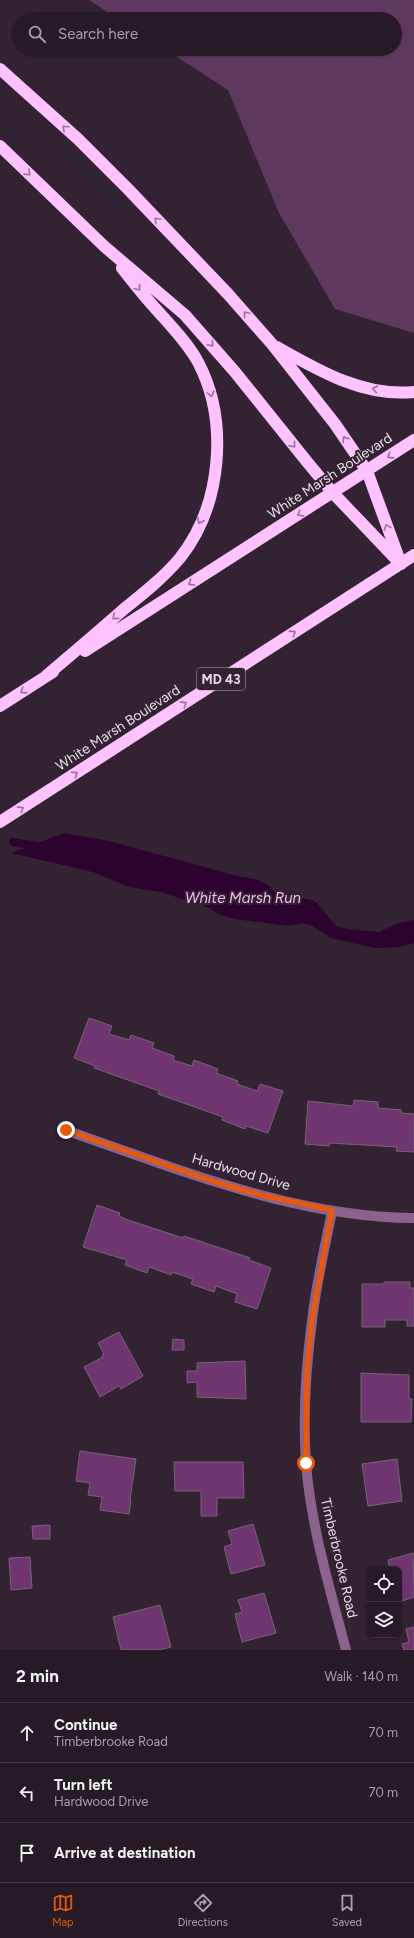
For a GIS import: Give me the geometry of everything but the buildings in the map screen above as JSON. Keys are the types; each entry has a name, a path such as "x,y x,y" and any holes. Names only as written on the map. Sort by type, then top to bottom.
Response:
{"highway":[{"path":"0,69 78,139 128,189 228,294 272,344 335,424 367,471 401,564"},
{"path":"0,146 105,247 186,315 235,372 333,493 401,564"},
{"path":"46,676 158,581 181,556 204,512 215,472 217,440 216,422 209,388 198,362 191,351 105,247"},
{"path":"272,344 308,364 352,384 389,392 414,392"},
{"name":"White Marsh Boulevard","path":"0,706 414,440"},
{"name":"White Marsh Boulevard","path":"0,822 414,555"}],"street":[{"name":"Hardwood Drive","path":"66,1130 215,1182 261,1195 332,1210 414,1218"},
{"name":"Timberbrooke Road","path":"332,1210 312,1320 307,1371 306,1463 311,1504 319,1548 346,1650"}],"shaded area":[{"path":"89,0 414,0 414,333 335,309 279,213 228,90 176,56 402,56 402,12 107,12"}],"water":[{"name":"White Marsh Run","path":"64,833 109,841 241,877 255,879 268,885 277,895 312,900 318,904 337,926 347,929 379,932 399,923 414,920 414,943 399,947 375,948 331,938 312,926 304,923 288,926 234,919 221,915 199,903 161,892 129,887 93,872 11,853"}],"waterway":[{"name":"White Marsh Run","path":"13,842 42,847"}],"route":[{"path":"66,1130 215,1182 261,1195 332,1210 312,1320 307,1371 306,1463"}]}
